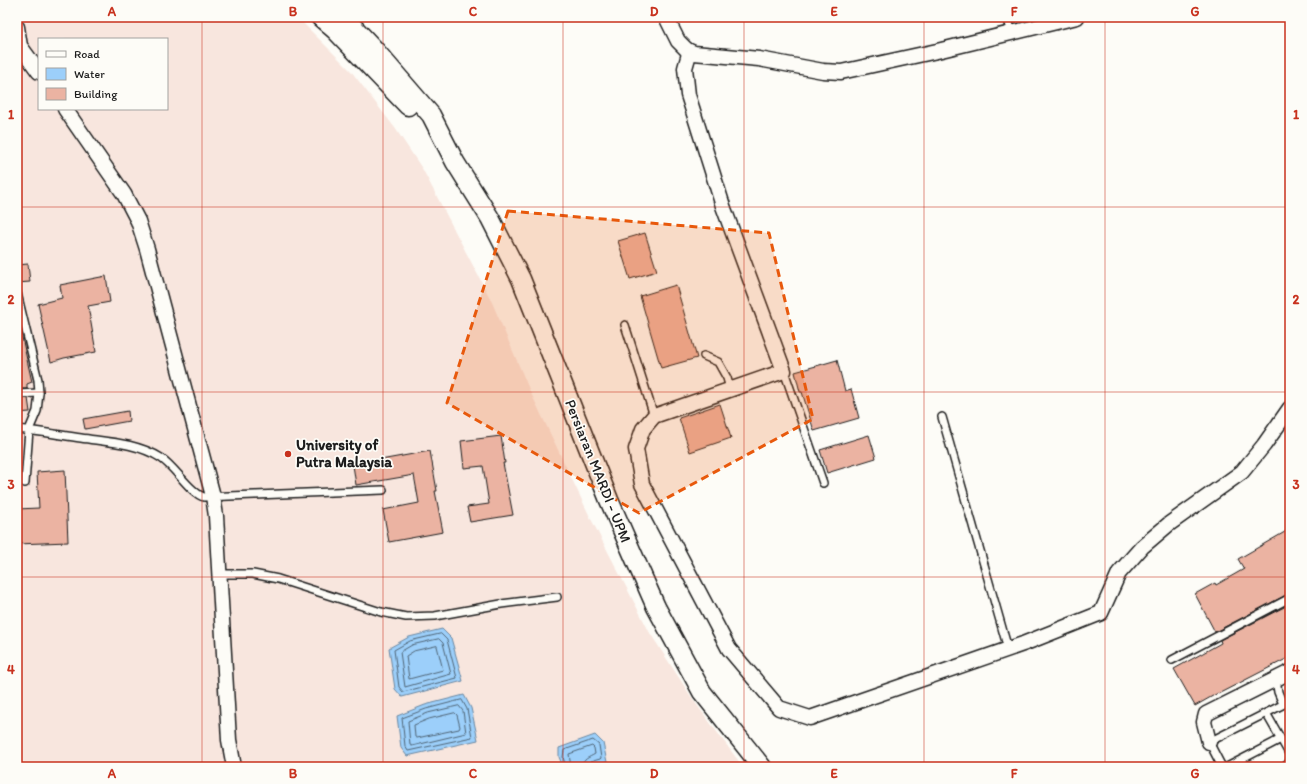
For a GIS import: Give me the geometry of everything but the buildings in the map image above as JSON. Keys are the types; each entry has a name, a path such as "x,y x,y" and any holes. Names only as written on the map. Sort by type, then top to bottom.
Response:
{"street":[{"name":"Persiaran MARDI - UPM","path":"320,17 335,30 424,123 455,162"},
{"name":"Persiaran MARDI - UPM","path":"344,17 431,115 455,162 490,218 520,279 609,500 656,608 702,692 762,767"},
{"path":"666,17 687,59 688,95 720,198 784,371 654,416 643,429 636,449 642,484 729,649 779,708 810,718 1008,649 1101,613 1119,573 1142,547 1169,524 1216,492 1242,472 1264,445 1290,408"},
{"path":"687,59 694,52 759,59 823,71 841,72 937,51 1076,17"},
{"path":"17,27 20,46 38,71"},
{"path":"66,110 124,194 138,221 147,249 213,496 216,516 229,740 234,767"},
{"path":"1209,742 1204,722 1206,714 1290,672"}],"lane":[{"path":"1009,17 1012,33"},
{"path":"17,292 38,380 39,393 37,411 29,430 25,483"},
{"path":"625,325 654,416"},
{"path":"704,356 718,362 727,378 730,389"},
{"path":"784,371 823,483"},
{"path":"17,394 39,393"},
{"path":"942,417 1008,649"},
{"path":"17,429 135,446 162,458 199,496 383,490"},
{"path":"219,574 253,574 278,579 381,612 406,617 435,616 501,604 557,597"},
{"path":"1172,660 1290,598"},
{"path":"1222,767 1209,742 1287,702 1278,692 1276,679"},
{"path":"1266,713 1290,755"},
{"path":"1228,767 1281,739"},
{"path":"1284,767 1290,761"}],"highlighted area":[{"path":"508,211 769,233 813,419 639,513 447,403"}],"shaded area":[{"name":"University of Putra Malaysia","path":"17,17 297,17 351,71 395,128 423,170 491,300 529,389 591,519 650,633 694,701 743,767 17,767"}],"water":[{"path":"442,629 451,638 463,681 402,697 395,689 389,648 409,637"},
{"path":"464,695 471,708 478,740 407,756 401,748 397,716 425,705"},
{"path":"595,735 603,743 607,762 583,767 563,767 559,757 559,748"}],"place":[{"name":"University of Putra Malaysia","path":"288,454"}]}
